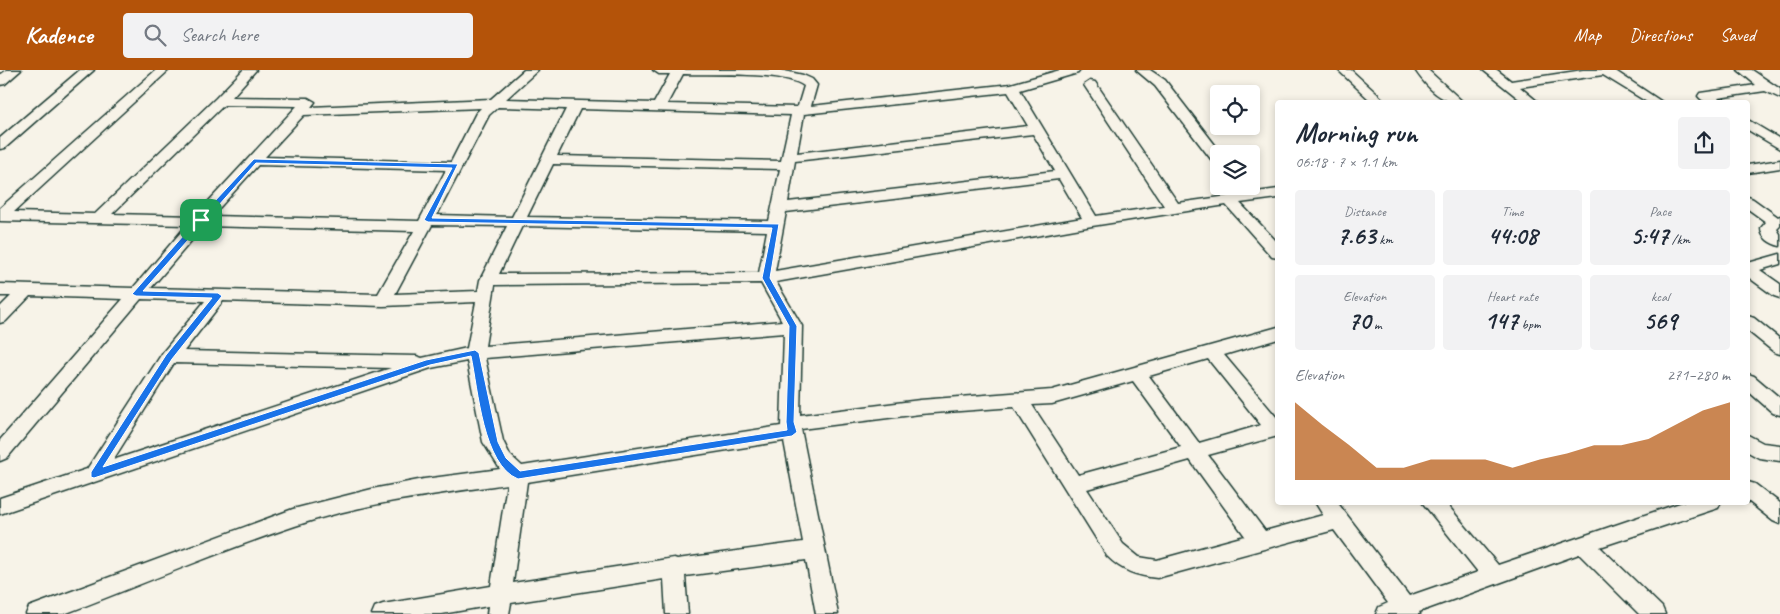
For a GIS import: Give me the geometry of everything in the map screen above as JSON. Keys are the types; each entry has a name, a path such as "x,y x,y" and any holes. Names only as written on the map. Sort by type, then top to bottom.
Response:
{"street":[{"path":"0,81 15,70"},
{"path":"0,145 88,70"},
{"path":"0,216 163,70"},
{"path":"99,218 221,101 250,70"},
{"path":"383,300 426,223 483,113 532,70"},
{"path":"660,70 755,72 792,75 807,80 811,85 804,108 798,111"},
{"path":"1142,70 1160,83 1210,148"},
{"path":"1344,70 1377,100"},
{"path":"1421,70 1440,90 1453,100"},
{"path":"1489,70 1528,100"},
{"path":"1509,86 1605,70 1653,100"},
{"path":"1744,70 1780,94"},
{"path":"659,107 678,71"},
{"path":"300,111 495,103 798,111 1012,88 1068,71"},
{"path":"1090,85 1174,209"},
{"path":"1712,100 1706,96 1767,87"},
{"path":"1012,88 1092,221"},
{"path":"0,453 136,294 308,102 221,101"},
{"path":"518,475 503,460 493,442 475,353 486,288 516,222 575,105"},
{"path":"798,111 766,278 793,326 791,427 827,614"},
{"path":"1750,125 1780,145"},
{"path":"547,160 788,161 1036,129"},
{"path":"254,161 456,166"},
{"path":"1750,168 1780,164"},
{"path":"779,208 1064,174"},
{"path":"1260,192 1275,193"},
{"path":"0,290 383,300 486,288 766,278 1092,221 1229,200 1238,195"},
{"path":"1229,200 1275,250"},
{"path":"1750,203 1778,221 1769,228 1769,233 1780,241"},
{"path":"0,216 426,223 516,222 776,226"},
{"path":"1750,267 1780,259"},
{"path":"1750,270 1780,292"},
{"path":"0,317 24,291"},
{"path":"94,474 169,357 218,296"},
{"path":"1750,324 1780,348"},
{"path":"0,506 429,362 475,353 793,326"},
{"path":"37,614 293,518 372,497 415,488 518,475 791,427 920,407 1052,397 1275,334"},
{"path":"1212,352 1275,428"},
{"path":"169,357 429,362"},
{"path":"1137,373 1260,540"},
{"path":"1750,383 1780,408"},
{"path":"1019,400 1115,550 1126,561 1138,567 1157,569 1338,520"},
{"path":"1073,485 1275,431"},
{"path":"1750,444 1758,450 1780,453"},
{"path":"500,604 518,475"},
{"path":"1750,492 1780,515"},
{"path":"1327,505 1400,612 1582,544 1702,505"},
{"path":"1435,505 1494,576"},
{"path":"1582,544 1654,614"},
{"path":"383,614 500,604 674,567 815,550"},
{"path":"674,567 677,614"}],"route":[{"path":"254,161 456,166 428,220 776,226 766,278 793,326 790,422 792,432 518,475 503,460 493,442 475,353 429,362 94,474 169,357 218,296 136,294 201,220 254,161"}]}
